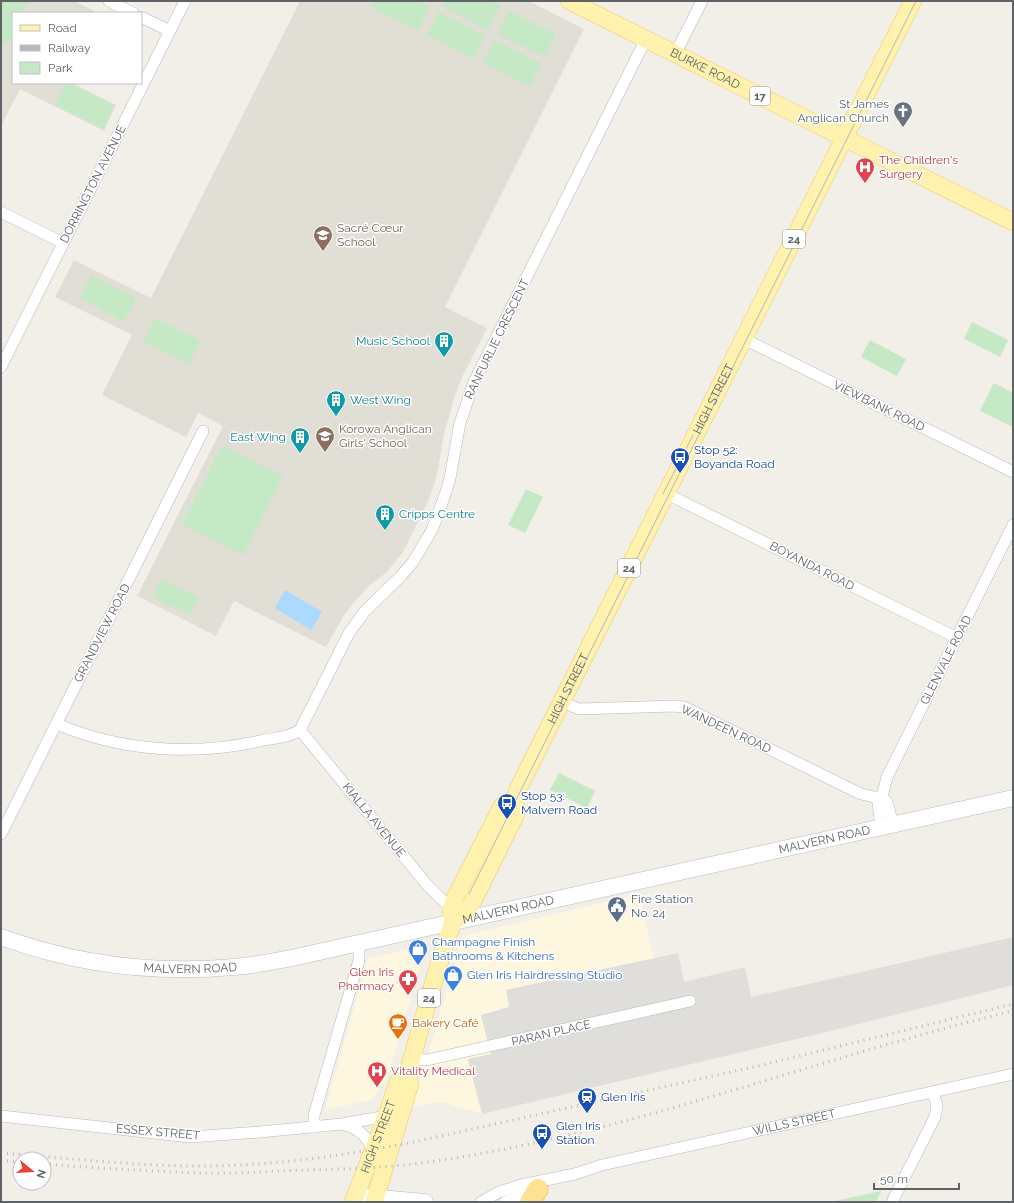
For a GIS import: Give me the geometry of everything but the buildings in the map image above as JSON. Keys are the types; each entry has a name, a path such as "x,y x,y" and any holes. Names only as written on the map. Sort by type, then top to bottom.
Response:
{"main road":[{"name":"BURKE ROAD","path":"569,1 1013,222"},
{"name":"HIGH STREET","path":"354,1199 387,1116 398,1082 407,1075 452,915 465,914 504,840 516,814 515,798 913,1"},
{"name":"MALVERN ROAD","path":"1,936 49,952 102,963 155,969 186,970 235,967 263,963 359,943 452,915 1013,798"},
{"name":"HIGH STREET","path":"375,1200 410,1084 407,1075"},
{"path":"354,1199 426,1202"}],"street":[{"path":"109,1 131,12"},
{"name":"DORRINGTON AVENUE","path":"1,367 185,1"},
{"path":"675,54 702,1"},
{"path":"142,17 170,31"},
{"name":"RANFURLIE CRESCENT","path":"300,730 353,627 365,611 401,576 413,562 432,530 452,472 460,423 474,382 646,40"},
{"path":"1,212 63,243"},
{"name":"VIEWBANK ROAD","path":"744,339 1013,472"},
{"name":"GRANDVIEW ROAD","path":"1,834 203,431"},
{"name":"BOYANDA ROAD","path":"667,494 957,638"},
{"name":"GLENVALE ROAD","path":"882,797 887,777 1013,525"},
{"name":"WANDEEN ROAD","path":"562,702 579,709 684,707 861,794 874,798 882,797"},
{"path":"57,724 87,735 113,742 158,749 181,750 245,745 291,734 300,730"},
{"name":"KIALLA AVENUE","path":"300,730 452,915"},
{"path":"882,797 887,802 887,825"},
{"path":"314,1127 314,1115 359,960 359,943"},
{"name":"PARAN PLACE","path":"412,1059 427,1060 690,1001"},
{"name":"WILLS STREET","path":"481,1202 499,1192 521,1185 575,1174 611,1163 1013,1074"},
{"path":"893,1200 935,1117 937,1106 933,1092"},
{"name":"ESSEX STREET","path":"1,1116 190,1136 314,1127 342,1124 387,1116"},
{"name":"ESSEX STREET","path":"342,1124 360,1131 373,1148"},
{"name":"WILLS STREET","path":"505,1202 534,1196 575,1174"}],"shaded area":[{"path":"1,1 74,1 94,11 12,12 12,84 74,84 116,105 104,131 20,89 1,126"},
{"path":"300,1 529,1 584,29 445,307 487,328 462,377 455,395 444,434 436,479 429,499 403,552 387,572 370,585 355,601 343,617 326,647 234,601 216,636 137,596 223,426 198,413 186,437 102,395 132,335 55,297 74,260 151,298"},
{"path":"639,894 654,959 506,990 510,1007 481,1015 491,1054 468,1059 482,1114 442,1102 412,1107 463,936"},
{"path":"1013,937 1013,985 847,1027 482,1114 468,1059 491,1054 481,1015 509,1007 506,990 678,953 684,982 745,967 751,997"},
{"path":"422,946 425,949 387,1079 373,1099 325,1110 368,959"}],"green space":[{"path":"1,1 28,1 22,12 12,12 11,36 6,44 1,47"},
{"path":"374,1 417,1 429,7 418,31 371,7"},
{"path":"444,1 489,1 500,6 488,30 442,6"},
{"path":"509,11 556,34 544,57 498,34"},
{"path":"439,12 485,35 474,59 427,35"},
{"path":"495,40 541,63 530,86 483,63"},
{"path":"66,84 70,84 114,105 103,129 55,105"},
{"path":"91,275 136,298 124,322 79,298"},
{"path":"155,318 201,340 189,364 143,342"},
{"path":"972,322 1008,340 1000,357 964,339"},
{"path":"870,340 906,359 897,376 861,357"},
{"path":"994,383 1013,393 1013,427 980,411"},
{"path":"222,445 283,476 243,555 182,524"},
{"path":"526,489 543,497 525,533 508,525"},
{"path":"161,579 199,598 190,615 153,597"},
{"path":"559,773 595,791 587,808 550,790"},
{"path":"881,1191 876,1202 831,1202"}],"water":[{"path":"285,590 322,612 311,630 275,608"}],"tram line":[{"path":"469,894 916,1"},
{"path":"663,494 693,435"}],"railway":[{"path":"1,1153 176,1166 227,1166 331,1156 409,1143 758,1066 1013,1004"},
{"path":"52,1164 198,1173 239,1173 392,1166 497,1151 645,1115 939,1030 1013,1011"},
{"path":"1,1160 12,1161"}],"place":[{"name":"St James Anglican Church","path":"903,128"},
{"name":"The Children's Surgery","path":"865,184"},
{"name":"Sacré Cœur School","path":"323,252"},
{"name":"Music School","path":"444,358"},
{"name":"West Wing","path":"336,417"},
{"name":"Korowa Anglican Girls' School","path":"325,453"},
{"name":"East Wing","path":"300,454"},
{"name":"Stop 52: Boyanda Road","path":"680,474"},
{"name":"Cripps Centre","path":"385,531"},
{"name":"Stop 53: Malvern Road","path":"507,820"},
{"name":"Fire Station No. 24","path":"617,923"},
{"name":"Champagne Finish Bathrooms & Kitchens","path":"418,966"},
{"name":"Glen Iris Hairdressing Studio","path":"453,992"},
{"name":"Glen Iris Pharmacy","path":"408,996"},
{"name":"Bakery Café","path":"398,1040"},
{"name":"Vitality Medical","path":"377,1088"},
{"name":"Glen Iris","path":"587,1114"},
{"name":"Glen Iris Station","path":"542,1150"}]}
